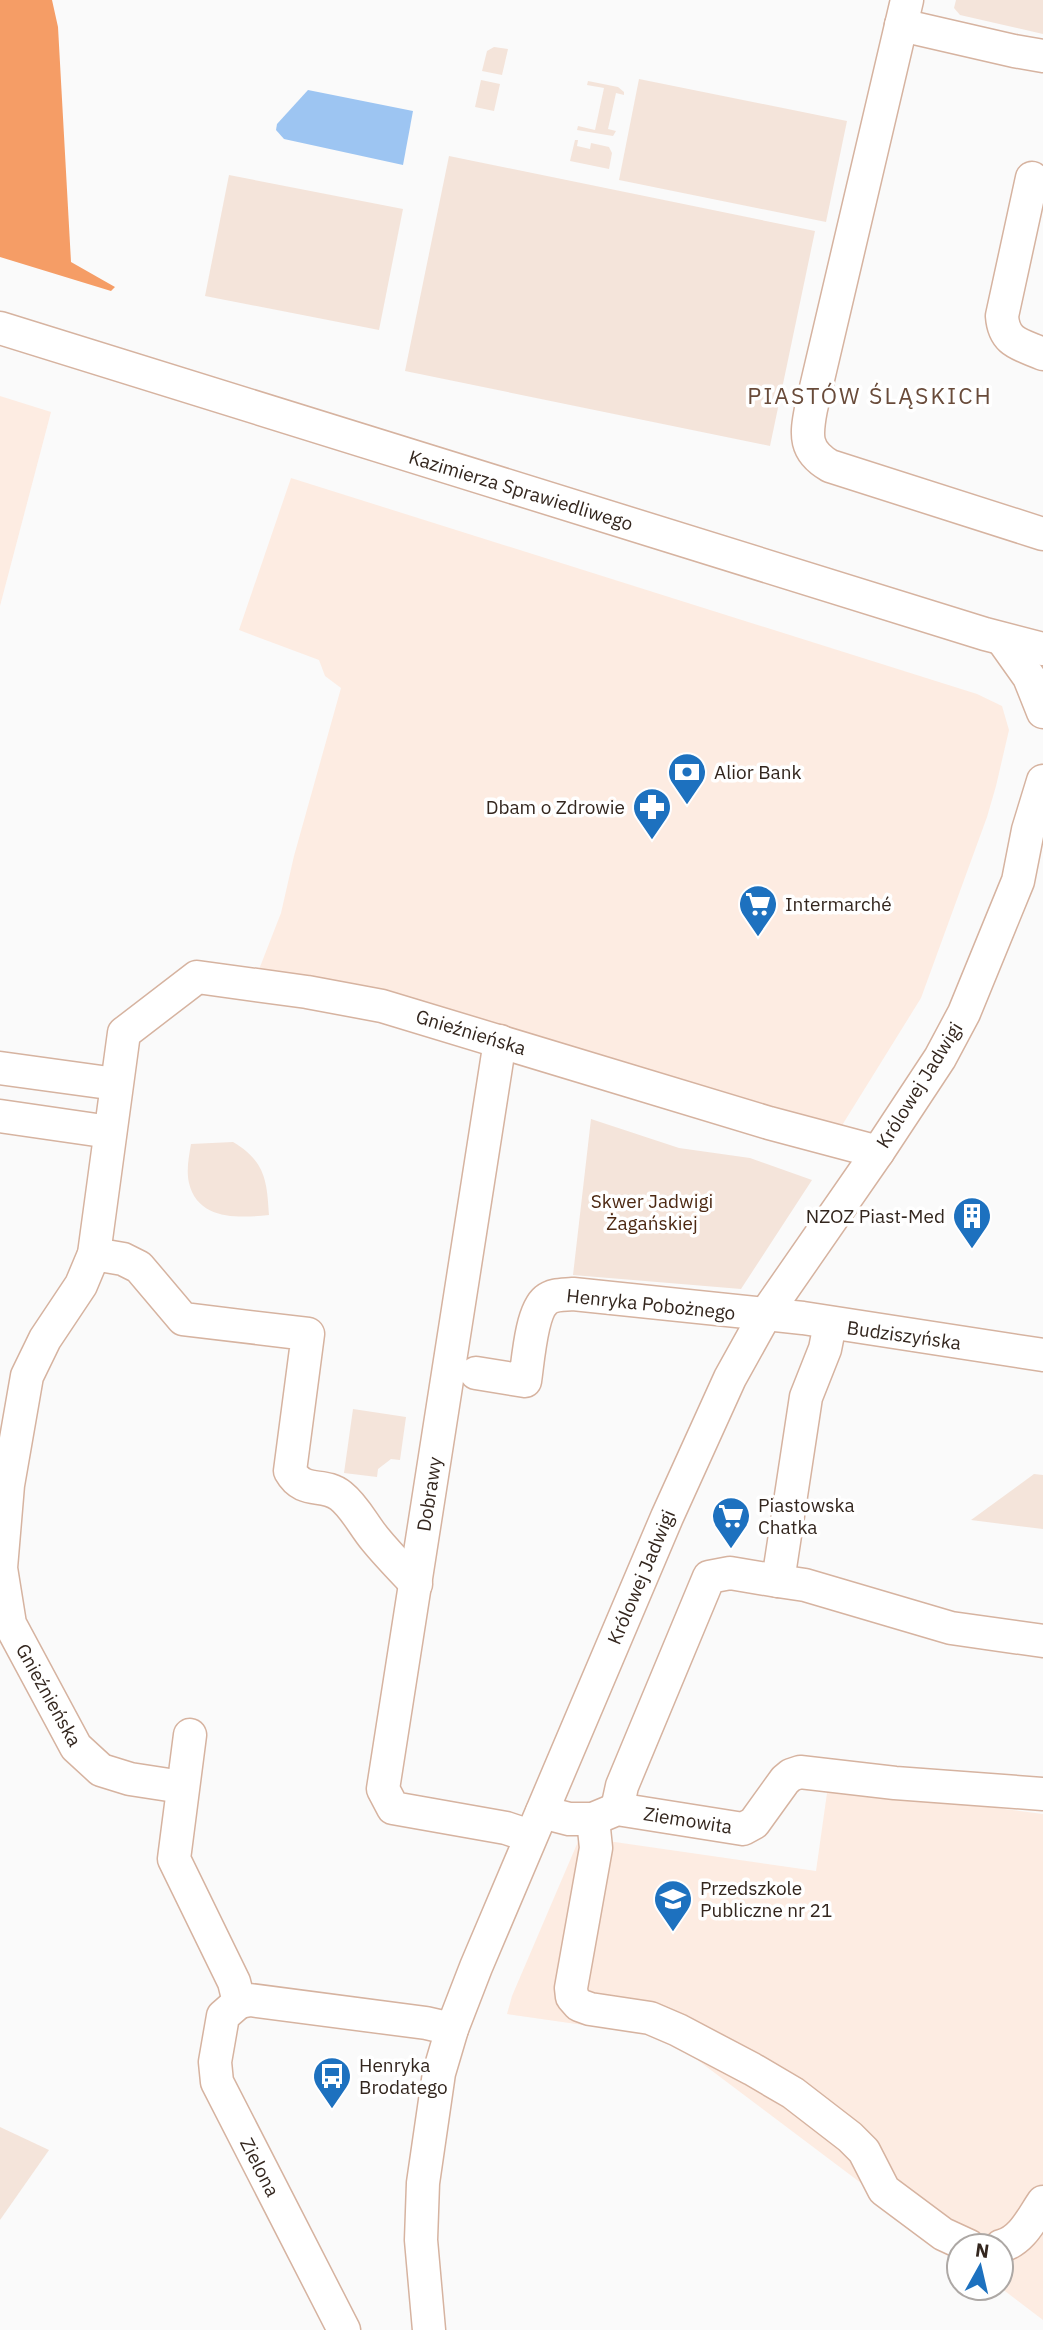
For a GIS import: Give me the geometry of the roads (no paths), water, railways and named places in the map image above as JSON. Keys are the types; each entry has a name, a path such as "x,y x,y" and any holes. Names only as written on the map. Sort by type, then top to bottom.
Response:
{"street":[{"path":"1043,56 1014,51 904,13 807,431 810,447 817,458 830,466 1043,534"},
{"path":"1032,178 1002,316 1003,330 1011,340 1043,354"},
{"name":"Kazimierza Sprawiedliwego","path":"0,328 1002,639 1043,649"},
{"path":"1002,639 1029,677 1043,712"},
{"name":"Królowej Jadwigi","path":"429,2330 421,2240 421,2200 439,2073 453,2029 536,1824 708,1422 765,1315 940,1058 964,1013 1018,881 1028,830 1043,781"},
{"name":"Królowej Jadwigi","path":"1018,881 1043,848"},
{"name":"Gnieźnieńska","path":"182,1787 130,1779 100,1770 76,1747 10,1624 1,1568 8,1485 27,1376 45,1339 81,1284 94,1254 124,1033 197,976 357,1000 756,1119 878,1152"},
{"name":"Dobrawy","path":"500,1041 383,1789 393,1808 506,1828 536,1824"},
{"path":"0,1068 116,1084"},
{"path":"0,1116 110,1132"},
{"path":"94,1254 123,1259 139,1267 183,1320 308,1334 290,1471 294,1479 304,1486 331,1490 342,1496 375,1540 415,1584"},
{"name":"Henryka Pobożnego","path":"476,1373 525,1381 538,1309 555,1295 573,1294 765,1315"},
{"name":"Budziszyńska","path":"765,1315 803,1318 1043,1355"},
{"path":"778,1581 806,1397 825,1349 830,1324"},
{"path":"945,2235 884,2190 864,2151 793,2093 752,2068 650,2018 579,2005 572,1997 571,1988 596,1847 605,1814 622,1786 709,1577 730,1573 805,1585 951,1628 1043,1641"},
{"path":"190,1735 174,1858 234,1982 239,2002 250,2000 369,2015 453,2029"},
{"name":"Ziemowita","path":"536,1824 605,1814 743,1829 754,1823 791,1774 800,1772 895,1783 1043,1794"},
{"name":"Zielona","path":"239,2002 223,2016 215,2062 217,2081 344,2330"},
{"path":"1015,2239 1043,2202"}],"water":[{"path":"308,90 413,111 403,165 284,139 276,130 277,124"}],"place":[{"name":"Alior Bank","path":"687,806"},
{"name":"Dbam o Zdrowie","path":"652,841"},
{"name":"Intermarché","path":"758,938"},
{"name":"NZOZ Piast-Med","path":"972,1250"},
{"name":"Piastowska Chatka","path":"731,1550"},
{"name":"Przedszkole Publiczne nr 21","path":"673,1933"},
{"name":"Henryka Brodatego","path":"332,2110"}],"district":[{"name":"PIASTÓW ŚLĄSKICH","path":"870,396"}],"park label":[{"name":"Skwer Jadwigi Żagańskiej","path":"652,1212"}]}
